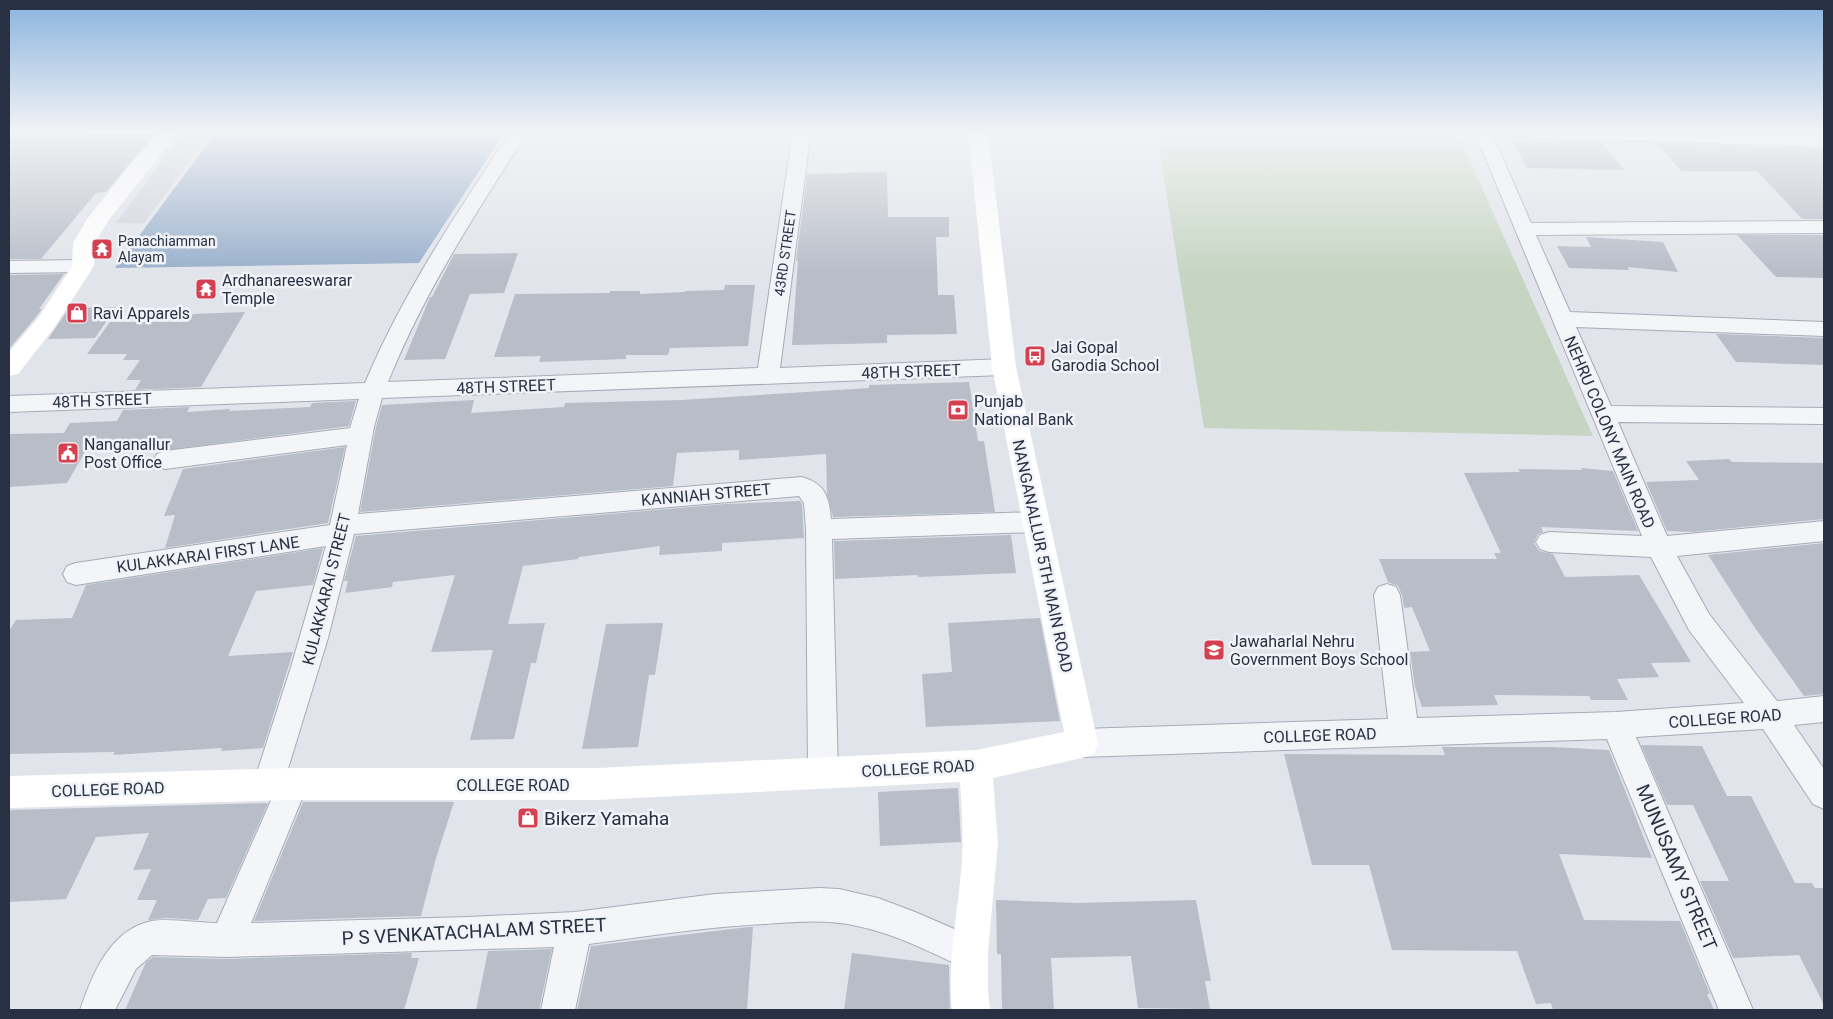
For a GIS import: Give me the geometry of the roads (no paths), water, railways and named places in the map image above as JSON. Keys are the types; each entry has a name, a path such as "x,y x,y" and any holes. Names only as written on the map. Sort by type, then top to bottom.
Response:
{"street":[{"path":"9,368 46,323 83,266 84,243 98,219 130,178"},
{"name":"KULAKKARAI STREET","path":"227,940 280,784 301,686 351,491 360,435 373,390 405,318 432,268 490,178"},
{"name":"43RD STREET","path":"768,376 795,178"},
{"name":"NANGANALLUR 5TH MAIN ROAD","path":"983,178 1004,367 1082,743"},
{"name":"NEHRU COLONY MAIN ROAD","path":"1502,178 1659,547 1699,622 1770,715 1824,794"},
{"path":"1524,229 1824,227"},
{"path":"9,267 83,266"},
{"path":"1562,319 1824,329"},
{"name":"48TH STREET","path":"9,404 1004,367"},
{"path":"1603,414 1824,416"},
{"path":"165,460 360,435"},
{"name":"KANNIAH STREET","path":"342,530 802,486 810,489 815,494 819,529"},
{"path":"823,774 819,529 1036,522"},
{"name":"KULAKKARAI FIRST LANE","path":"76,574 342,530"},
{"path":"1549,542 1659,547 1824,531"},
{"path":"1387,596 1404,732"},
{"name":"COLLEGE ROAD","path":"9,792 280,784 596,784 823,774 976,766 1082,743 1616,725 1824,710"},
{"name":"MUNUSAMY STREET","path":"1616,725 1736,1010"},
{"path":"971,1010 969,1000 970,953 980,853 976,766"},
{"name":"P S VENKATACHALAM STREET","path":"97,1010 119,964 131,949 142,940 152,938 227,940 468,934 575,929 715,910 766,906 835,905 881,915 970,953"},
{"path":"558,1010 575,929"}],"water":[{"path":"183,178 475,178 419,263 115,268"}],"place":[{"name":"Panachiamman Alayam","path":"102,249"},
{"name":"Ardhanareeswarar Temple","path":"206,289"},
{"name":"Ravi Apparels","path":"77,313"},
{"name":"Jai Gopal Garodia School","path":"1035,356"},
{"name":"Punjab National Bank","path":"958,410"},
{"name":"Nanganallur Post Office","path":"68,453"},
{"name":"Jawaharlal Nehru Government Boys School","path":"1214,650"},
{"name":"Bikerz Yamaha","path":"528,818"}]}
